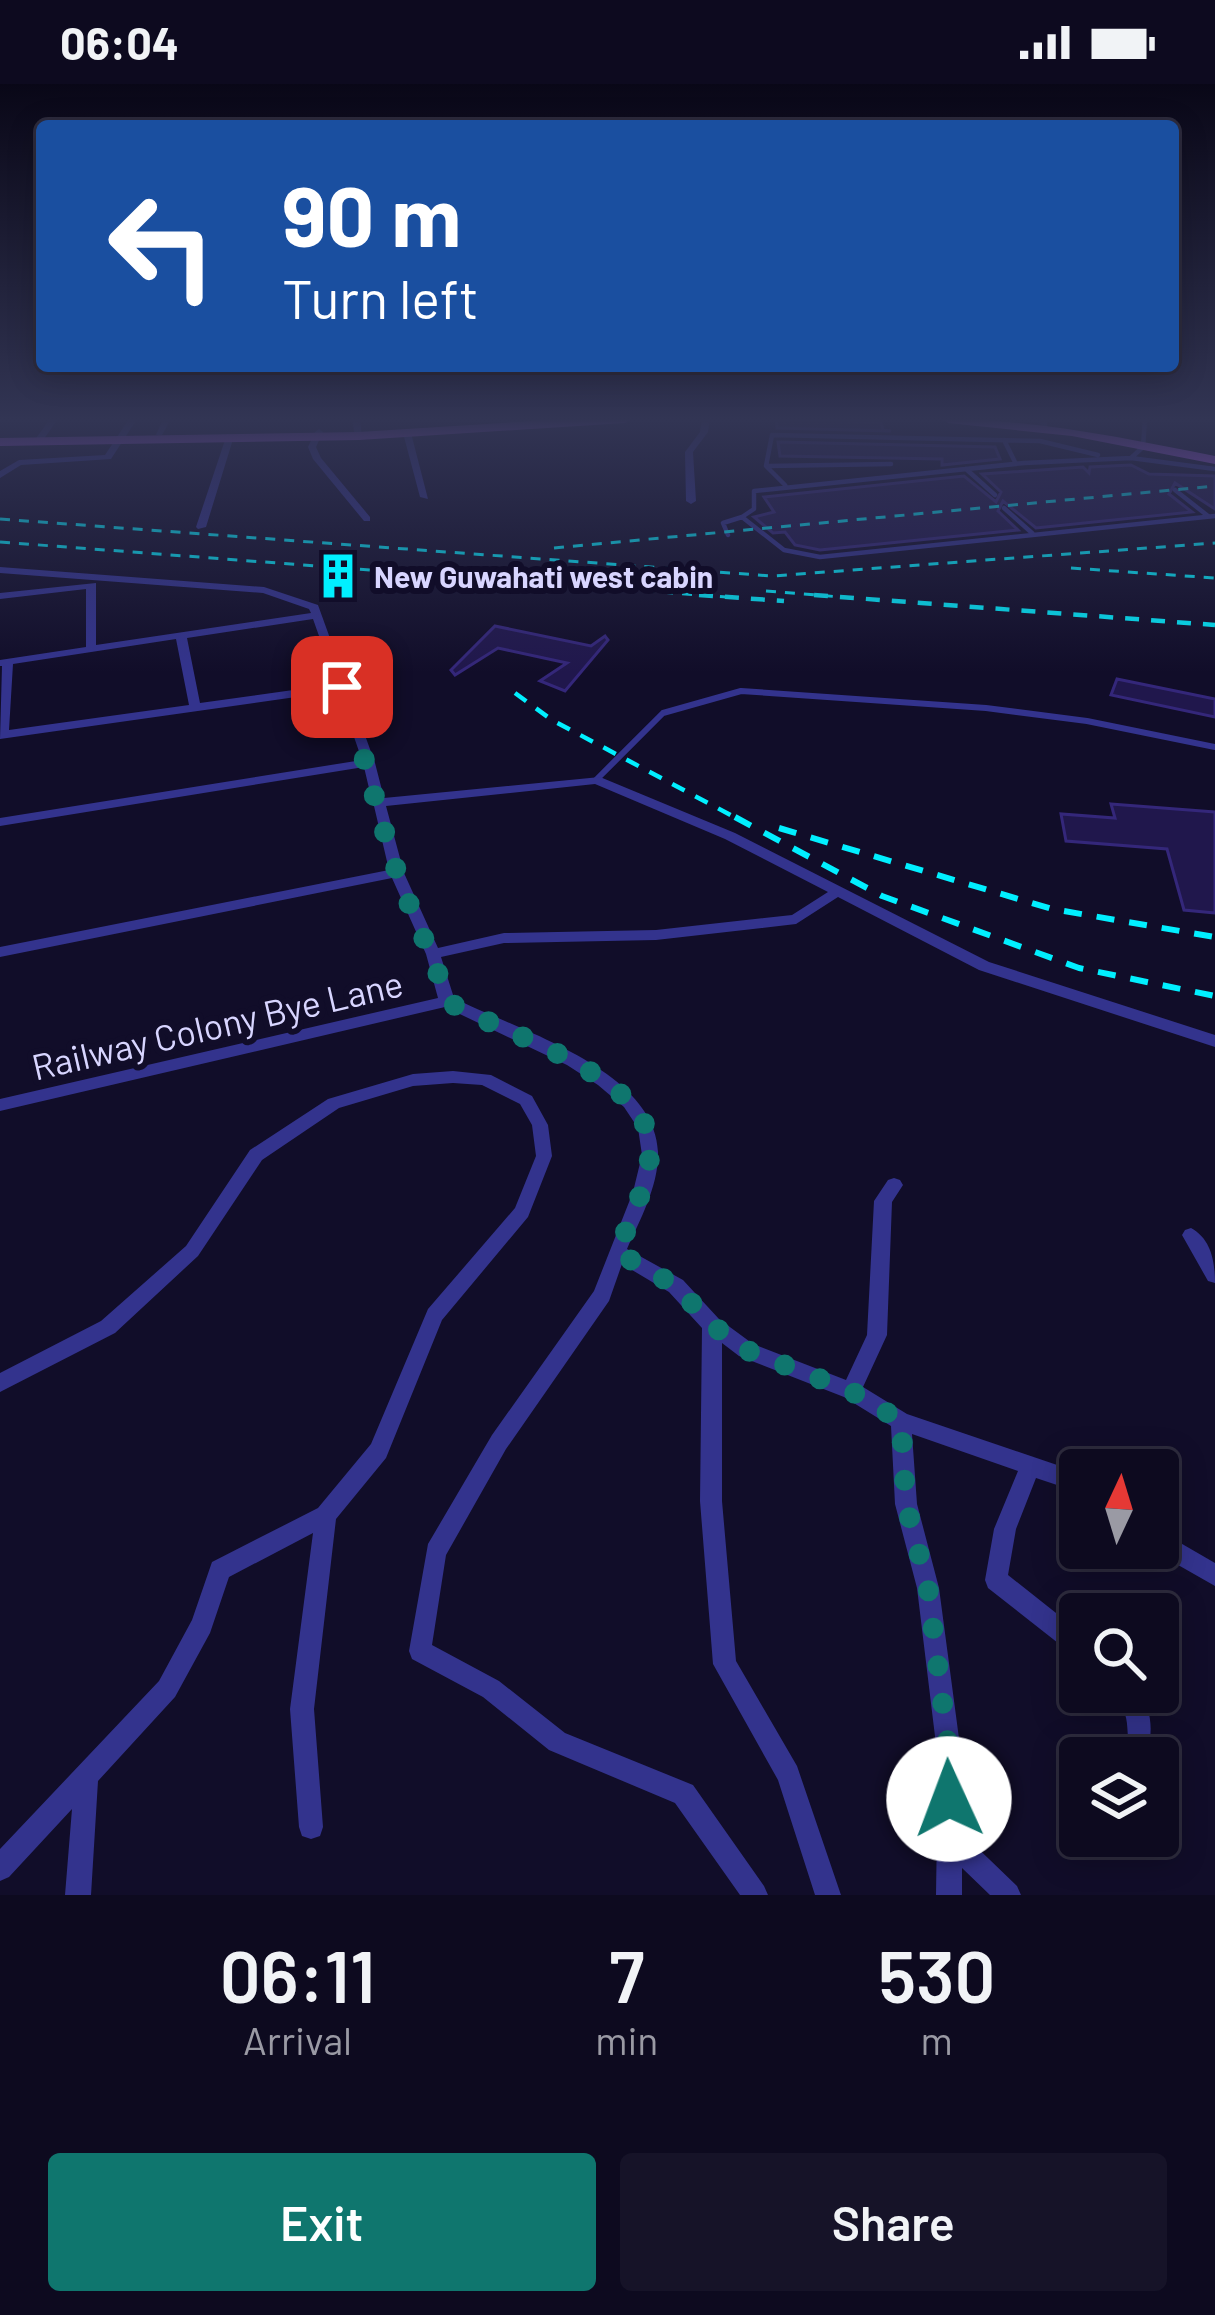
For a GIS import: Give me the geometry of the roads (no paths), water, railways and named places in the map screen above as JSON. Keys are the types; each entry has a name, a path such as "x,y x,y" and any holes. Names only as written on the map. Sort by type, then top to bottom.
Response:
{"street":[{"path":"201,527 208,504"},
{"path":"354,504 367,519"},
{"path":"0,570 264,590 314,607 368,763 397,873 434,954 447,1001 593,1074 634,1104 647,1123 650,1153 602,1295 500,1442 436,1552 420,1651 491,1689 557,1742 684,1794 755,1895"},
{"path":"0,596 117,580"},
{"path":"91,585 91,649"},
{"path":"316,615 4,662 2,735 342,687"},
{"path":"181,635 195,707"},
{"path":"0,821 368,763"},
{"path":"377,803 596,780 730,836 984,966 1215,1041"},
{"path":"0,952 397,873"},
{"path":"434,954 504,938 656,935 796,920 838,891"},
{"name":"Railway Colony Bye Lane","path":"0,1106 447,1001"},
{"path":"0,1383 108,1327 192,1251 256,1155 299,1122 334,1103 413,1080 485,1079 526,1100 540,1125 544,1156 522,1212 435,1315 379,1451 326,1515 220,1570 202,1625 167,1690 0,1868"},
{"path":"851,1391 877,1335 883,1201 895,1185"},
{"path":"1191,1235 1215,1275"},
{"path":"617,1252 676,1286 712,1325 746,1350 851,1391 901,1421 1059,1476"},
{"path":"712,1325 711,1501 725,1664 788,1775 828,1895"},
{"path":"901,1421 906,1504 928,1588 950,1761 949,1895"},
{"path":"1030,1466 1006,1528 996,1580 1059,1630"},
{"path":"311,1827 302,1709 326,1515"},
{"path":"1179,1554 1215,1575"},
{"path":"78,1895 86,1781"},
{"path":"948,1837 1008,1895"}],"lane":[{"path":"728,535 723,523 742,517 754,509 754,504"},
{"path":"1004,508 1034,533"},
{"path":"742,517 756,536 772,541 790,556 1212,517"},
{"path":"596,780 663,713 741,692 986,708 1087,721 1215,747"}],"railway":[{"path":"554,548 1028,504"},
{"path":"0,519 772,576 1215,543"},
{"path":"0,542 705,595"},
{"path":"1071,568 1215,578"},
{"path":"766,591 838,597"},
{"path":"699,595 705,595"},
{"path":"705,595 784,601"},
{"path":"705,595 739,598"},
{"path":"814,595 838,597"},
{"path":"838,597 1215,625"},
{"path":"838,597 853,598"},
{"path":"515,693 552,720 740,820"},
{"path":"735,817 882,896 1079,968 1215,996"},
{"path":"779,828 1052,909 1215,937"}],"place":[{"name":"New Guwahati west cabin","path":"338,576"}]}
